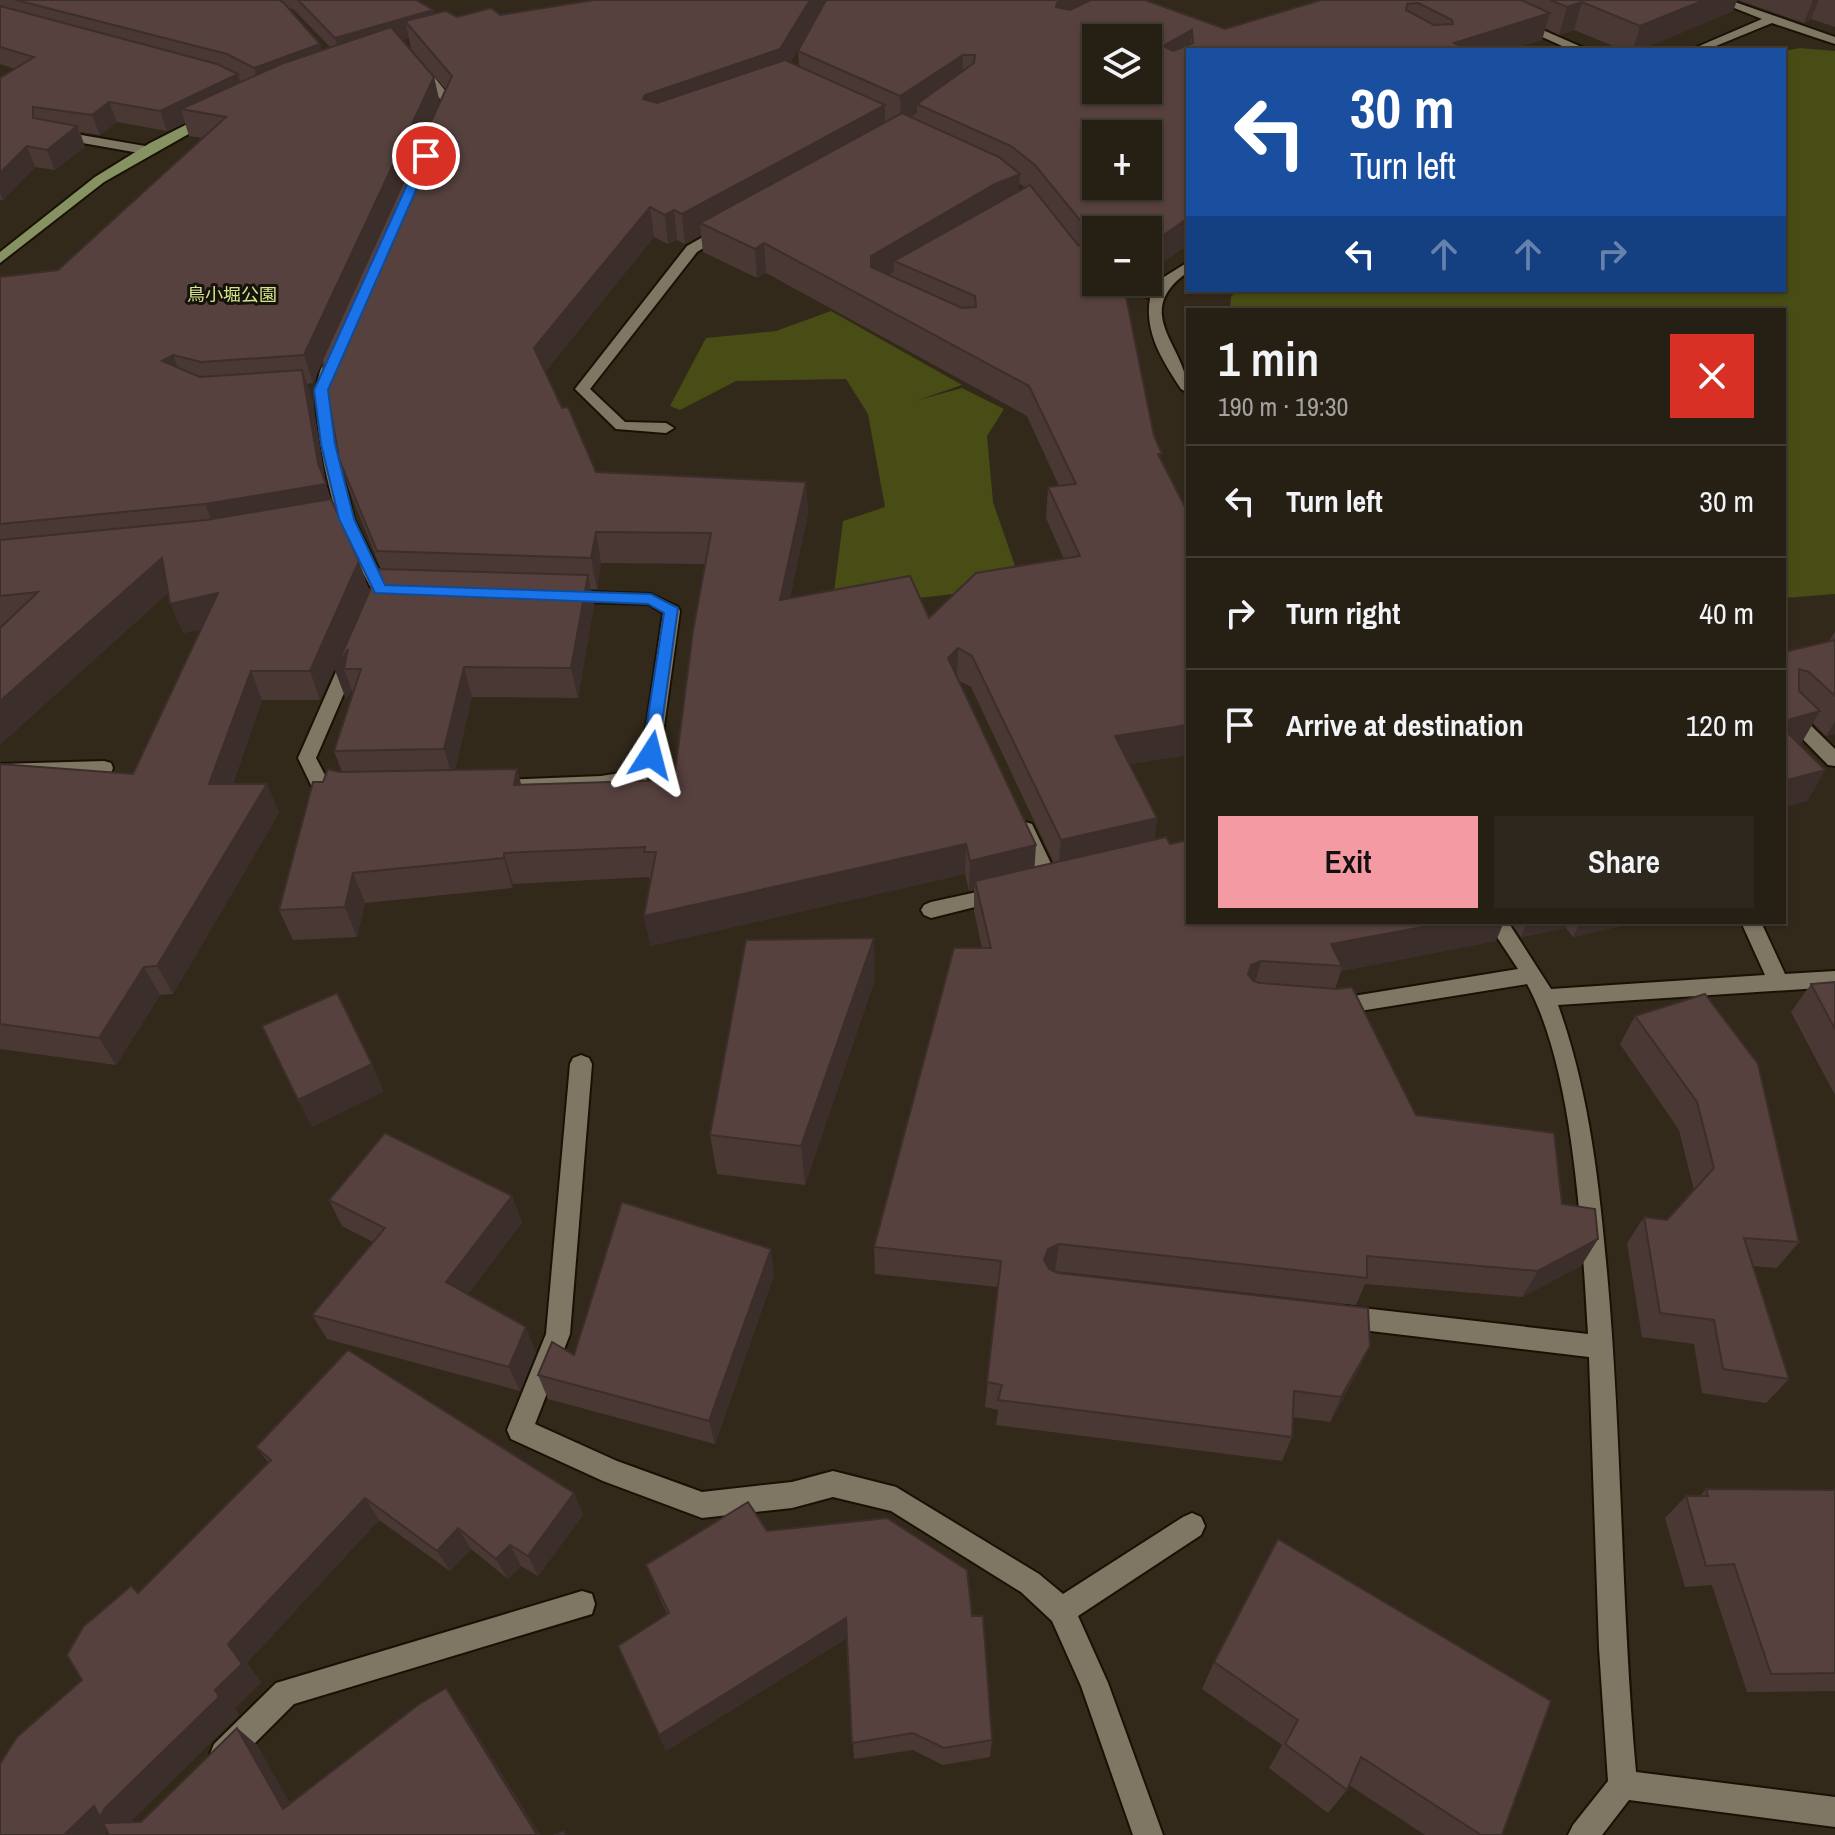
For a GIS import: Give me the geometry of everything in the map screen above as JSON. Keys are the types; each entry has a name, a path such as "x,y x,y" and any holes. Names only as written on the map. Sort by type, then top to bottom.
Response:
{"street":[{"path":"1719,0 1835,41"},
{"path":"1509,19 1575,48"},
{"path":"1701,48 1769,20"},
{"path":"410,54 449,103 437,131"},
{"path":"0,259 60,206 145,150 228,107"},
{"path":"46,133 145,150"},
{"path":"666,428 621,426 582,389 692,249 731,227"},
{"path":"1162,289 1186,268"},
{"path":"1158,296 1155,325 1186,385"},
{"path":"344,340 313,390 328,444 340,520 380,590"},
{"path":"380,590 651,599 672,611 651,755 639,776 601,783 350,793 319,782 307,758 380,590"},
{"path":"1786,711 1828,753"},
{"path":"1797,753 1828,753"},
{"path":"0,771 104,768"},
{"path":"1018,813 1035,886"},
{"path":"931,910 1081,876"},
{"path":"1498,924 1544,998 1568,1072 1583,1150 1603,1347 1616,1713 1623,1785 1583,1835"},
{"path":"1752,924 1778,981"},
{"path":"1313,1007 1344,1006 1532,975"},
{"path":"1544,998 1835,979"},
{"path":"581,1064 558,1334 520,1430 612,1472 702,1505 792,1495 833,1484 896,1500 1030,1583 1062,1611 1094,1683 1148,1835"},
{"path":"1321,1315 1603,1347"},
{"path":"1062,1611 1192,1526"},
{"path":"208,1769 286,1693 582,1604"},
{"path":"1623,1785 1835,1812"}],"green space":[{"path":"1800,48 1835,51 1835,594 1786,598 1786,308 1230,308 1231,297 1235,292 1786,292 1786,51"},
{"path":"831,311 962,385 915,401 962,388 1004,409 987,436 993,502 1022,586 832,608 843,521 885,507 868,414 846,379 736,381 680,410 670,406 706,338 776,331"}],"building":[{"path":"16,0 279,0 320,44 254,68 227,54"},
{"path":"298,0 416,0 433,10 335,38"},
{"path":"594,0 810,0 780,49 645,95 643,99 657,103 785,60 885,105 682,214 674,210 665,215 650,207 534,348 562,408 568,407 596,472 806,482 780,600 910,576 929,618 976,573 1080,556 1048,487 1076,484 1029,386 764,243 755,249 700,223 902,113 999,157 1020,174 995,184 871,256 871,267 962,308 976,307 975,296 894,261 1030,185 1082,246 1082,296 1126,296 1154,436 1162,454 1158,454 1186,509 1186,725 1115,736 1157,818 1061,840 972,656 958,648 948,658 1036,845 970,861 966,844 644,916 656,852 644,852 645,847 504,853 504,858 353,873 345,907 279,910 313,782 323,782 328,769 339,772 517,769 514,785 674,780 693,631 711,533 596,532 591,558 377,551 339,459 322,360 452,76 405,21 446,11 457,17 491,8 500,15"},
{"path":"826,0 1063,0 1056,7 1070,10 1091,0 1145,0 1225,29 1321,0 1521,0 1550,13 1454,43 1463,48 1186,48 1186,219 1162,236 1162,216 1082,216 1082,223 1035,165 1011,146 917,104 974,63 975,55 963,55 900,96 798,51","holes":["1418,3 1452,20 1453,24 1434,25 1406,10 1407,4","1192,30 1193,43 1173,51 1163,46"]},
{"path":"1550,0 1704,0 1640,26 1582,2 1567,7"},
{"path":"0,6 217,64 238,74 160,111 109,102 92,115 33,107 33,118 77,126 47,150 27,146 0,173 0,78 34,57 0,47"},
{"path":"391,27 434,77 304,355 201,362 173,355 162,361 200,377 302,370 318,463 326,484 205,504 0,524 0,277 58,270 226,117 181,109 281,64"},
{"path":"331,499 359,561 310,671 251,671 209,784 267,784 157,966 144,967 99,1038 0,1024 0,764 133,774 218,593 170,604 162,558 0,701 0,628 38,592 0,596 0,540 206,520"},
{"path":"379,569 588,575 571,668 464,667 444,749 334,751 361,669 344,669 348,649 335,670"},
{"path":"1835,640 1835,696 1809,672 1799,669 1799,691 1820,711 1786,720 1786,652"},
{"path":"1786,731 1825,770 1786,780"},
{"path":"1166,837 1170,844 1186,840 1186,924 1439,924 1331,944 1342,966 1261,961 1251,965 1248,974 1253,981 1260,983 1337,989 1352,987 1416,1115 1554,1133 1562,1204 1595,1209 1598,1239 1538,1271 1367,1256 1367,1278 1059,1244 1048,1249 1044,1260 1049,1269 1058,1273 1368,1308 1370,1346 1341,1397 1294,1391 1292,1437 998,1400 1002,1385 987,1382 1001,1261 874,1247 954,948 991,948 975,881"},
{"path":"874,938 801,1146 710,1135 746,940"},
{"path":"1835,982 1835,1029 1811,984"},
{"path":"337,993 372,1064 298,1100 262,1026"},
{"path":"1705,994 1758,1064 1799,1242 1744,1238 1789,1379 1723,1369 1714,1320 1660,1313 1644,1217 1667,1220 1714,1168 1697,1102 1635,1016"},
{"path":"385,1133 512,1196 446,1282 526,1327 509,1367 312,1315 385,1228 329,1200"},
{"path":"622,1202 771,1249 709,1421 538,1375 552,1342 574,1355"},
{"path":"348,1350 574,1493 528,1556 510,1545 496,1559 458,1528 437,1551 365,1498 228,1644 242,1664 215,1690 219,1697 105,1808 100,1817 94,1806 64,1835 0,1835 0,1764 17,1737 82,1680 67,1655 83,1627 131,1586 138,1593 271,1460 256,1447"},
{"path":"1706,1489 1835,1490 1835,1673 1771,1674 1734,1564 1706,1566 1686,1496 1708,1496"},
{"path":"748,1502 767,1531 887,1518 967,1570 972,1616 983,1616 992,1740 944,1748 913,1733 852,1743 846,1618 659,1735 618,1646 669,1613 646,1565"},
{"path":"1278,1539 1551,1701 1502,1835 1481,1835 1361,1757 1347,1790 1285,1744 1298,1720 1214,1662"},
{"path":"446,1688 537,1835 109,1835 103,1823 141,1822 237,1728 283,1809 418,1705"}],"route":[{"path":"426,156 321,390 328,444 346,519 380,590 651,599 672,611 651,755"}],"park label":[{"name":"鳥小堀公園","path":"232,295"}]}
